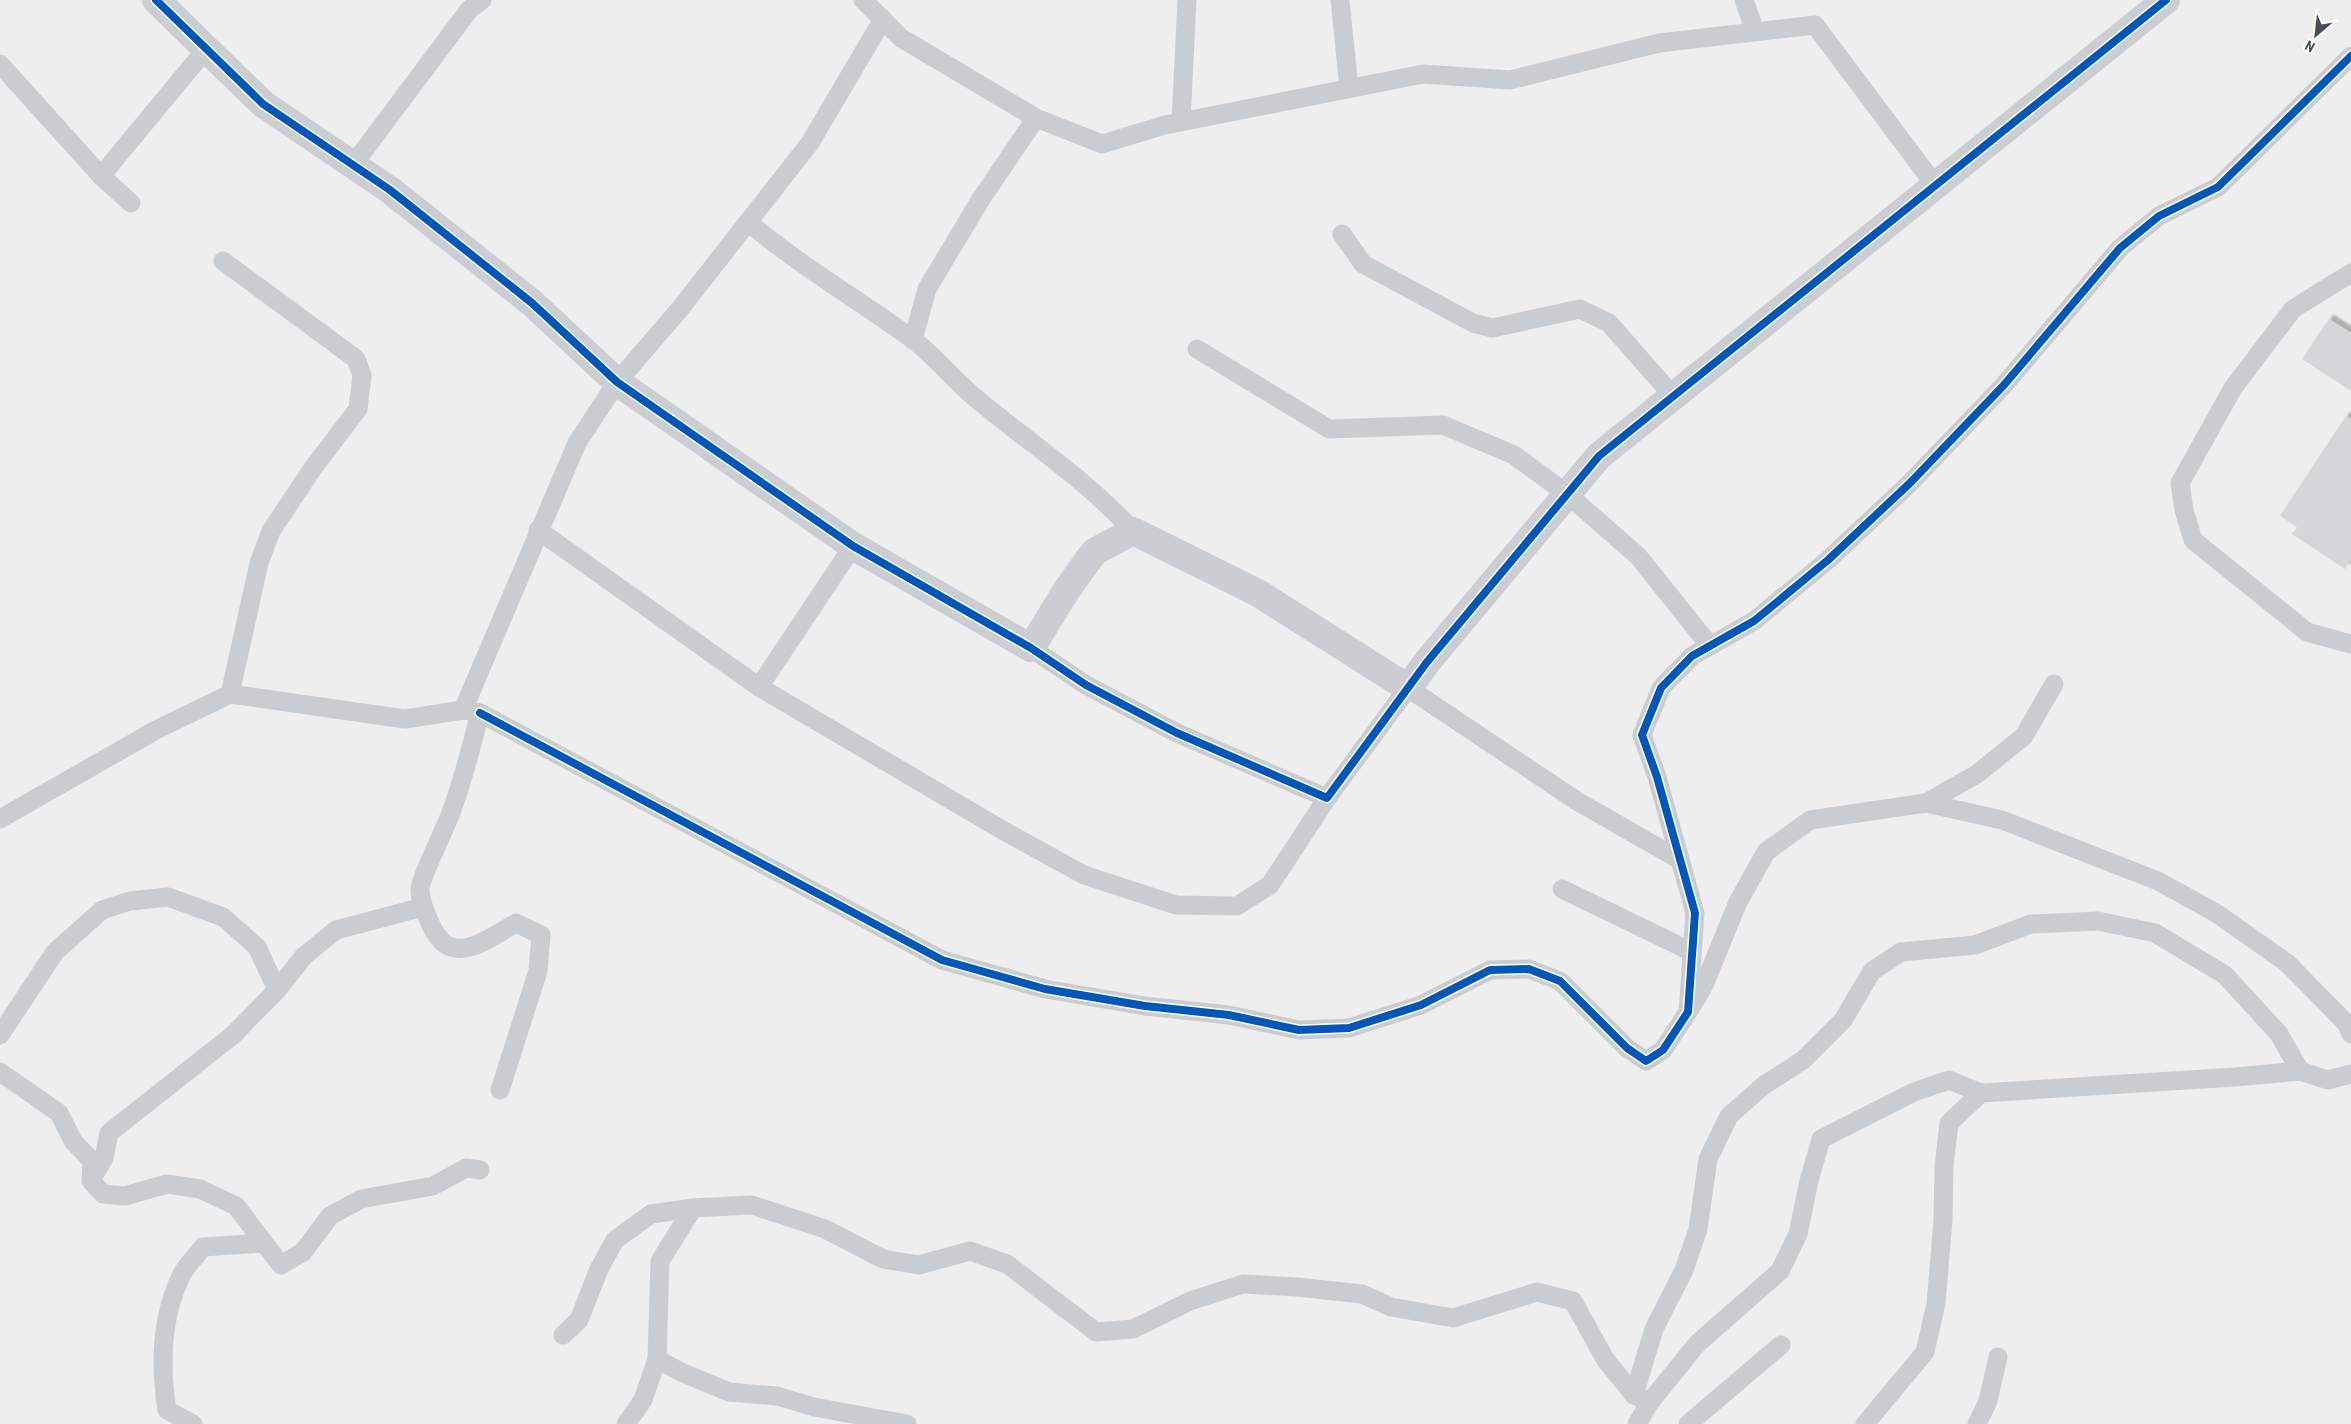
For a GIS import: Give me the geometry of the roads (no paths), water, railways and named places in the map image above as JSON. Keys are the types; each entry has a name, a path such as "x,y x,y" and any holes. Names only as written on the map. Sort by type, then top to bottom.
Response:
{"street":[{"path":"156,0 263,104 390,190 532,303 617,382 852,546 1031,648 1086,685 1177,733 1327,798"},
{"path":"353,165 469,10 482,0"},
{"path":"864,0 902,38 1036,118 1102,144 1181,122 1423,74 1510,80 1659,43 1815,25 1935,185"},
{"path":"1181,122 1187,0"},
{"path":"1340,0 1349,89"},
{"path":"1744,0 1755,31"},
{"path":"538,530 759,687 1004,831 1084,875 1176,905 1237,906 1270,885 1327,798 1427,662 1599,456 2166,0"},
{"path":"500,1090 538,971 541,935 516,923 468,950 453,949 436,937 423,907 419,888 451,814 467,765 471,711 538,530 576,443 617,382 679,310 810,144 883,19"},
{"path":"101,176 206,49"},
{"path":"1688,1012 1695,913 1642,735 1661,688 1692,656 1754,621 1828,560 1910,483 2004,385 2120,248 2159,216 2218,187 2351,56"},
{"path":"0,64 101,176 131,203"},
{"path":"913,340 927,289 981,199 1036,118"},
{"path":"748,222 772,242 913,340 972,395 1066,468 1108,504 1133,531 1258,593 1408,688 1577,801 1680,860"},
{"path":"1342,234 1364,264 1472,323 1492,328 1580,310 1608,323 1673,396"},
{"path":"223,261 356,358 362,375 358,409 313,468 271,530 258,562 230,694"},
{"path":"2351,273 2294,309 2233,388 2180,483 2184,510 2193,540 2308,632 2351,644"},
{"path":"1196,349 1329,429 1443,425 1514,455 1567,494 1638,556 1710,646"},
{"path":"1031,648 1068,588 1094,552 1133,531"},
{"path":"759,687 852,546"},
{"path":"1926,803 1977,774 2024,736 2054,684"},
{"path":"0,819 156,730 230,694 405,719 471,711 942,960 1045,989 1145,1006 1229,1015 1299,1030 1349,1028 1421,1005 1490,970 1529,969 1560,981 1627,1048 1646,1061 1663,1050 1704,985 1738,902 1766,852 1810,820 1926,803 2002,820 2158,881 2216,913 2287,963 2346,1023 2351,1034"},
{"path":"1562,889 1692,952"},
{"path":"0,1036 56,952 102,910 130,901 168,897 223,917 257,947 277,990"},
{"path":"91,1181 104,1158 108,1133 233,1035 277,990 304,956 336,930 423,907"},
{"path":"1637,1424 1654,1328 1684,1270 1698,1229 1708,1159 1729,1116 1763,1086 1803,1060 1843,1020 1872,971 1901,952 1975,945 2031,924 2098,922 2155,933 2225,975 2279,1034 2300,1070"},
{"path":"1642,1398 1698,1344 1780,1271 1798,1234 1809,1180 1821,1138 1914,1092 1949,1080 1981,1093 2235,1077 2300,1070 2328,1080 2351,1074"},
{"path":"0,1072 59,1114 73,1141 92,1160 91,1181 103,1194 125,1196 167,1184 200,1189 236,1206 263,1244 281,1265 303,1252 330,1216 361,1199 433,1186 466,1168 480,1170"},
{"path":"1866,1424 1925,1352 1936,1304 1943,1220 1944,1166 1949,1123 1981,1093"},
{"path":"563,1335 579,1320 599,1269 615,1240 651,1214 693,1208 752,1205 825,1229 883,1258 918,1265 970,1250 1008,1264 1096,1332 1133,1329 1190,1301 1243,1284 1297,1287 1362,1294 1391,1307 1454,1318 1537,1292 1573,1301 1605,1359 1642,1398"},
{"path":"626,1424 643,1400 657,1359 660,1261 693,1208"},
{"path":"193,1424 167,1410 162,1375 167,1317 182,1274 203,1247 263,1244"},
{"path":"1688,1424 1781,1345"},
{"path":"1977,1424 1988,1401 1998,1357"},
{"path":"657,1359 681,1372 729,1392 776,1396 814,1407 906,1424"}]}
